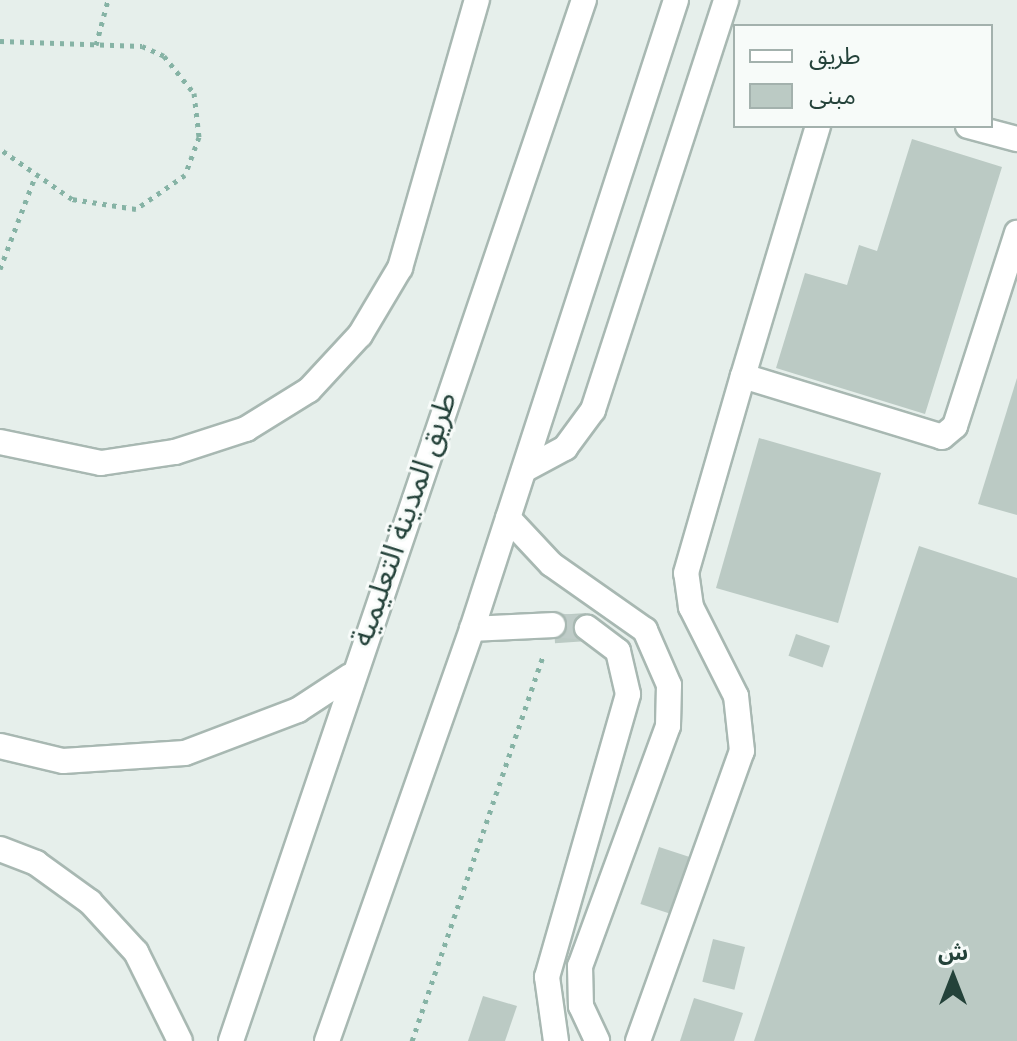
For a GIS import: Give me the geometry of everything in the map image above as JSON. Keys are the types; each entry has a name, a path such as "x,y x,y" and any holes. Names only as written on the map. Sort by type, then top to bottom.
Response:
{"street":[{"path":"0,442 101,463 175,452 246,429 309,390 360,335 400,268 477,0"},
{"name":"طريق المدينة التعليمية","path":"231,1041 350,676 584,0"},
{"path":"327,1041 472,629 676,0"},
{"path":"524,470 565,448 593,410 726,0"},
{"path":"638,1041 742,751 736,696 691,607 686,573 817,128"},
{"path":"976,128 1017,139"},
{"path":"743,376 942,437 955,426 1017,233"},
{"path":"508,518 551,564 645,630 669,685 662,745 580,966 581,1006 597,1041"},
{"path":"472,629 553,625"},
{"path":"556,1041 547,977 628,694 618,651 587,628"},
{"path":"0,746 63,761 185,753 298,710 350,676"},
{"path":"0,849 36,863 90,902 136,952 180,1041"}],"path":[{"path":"96,45 108,0"},
{"path":"0,41 142,46 182,72 198,117 194,157 172,191 136,209 72,199 35,177 0,149"},
{"path":"0,269 35,177"},
{"path":"412,1041 553,625"}],"building":[{"path":"912,139 1002,167 925,414 776,368 805,273 847,285 859,245 877,251"},
{"path":"1017,378 1017,515 978,504"},
{"path":"759,438 881,473 838,623 716,588"},
{"path":"919,546 1017,578 1017,1041 754,1041"},
{"path":"586,613 588,641 555,643 553,615"},
{"path":"796,634 830,646 823,667 789,656"},
{"path":"659,847 690,857 672,914 640,904"},
{"path":"713,939 745,947 734,990 702,982"},
{"path":"483,996 517,1006 505,1041 468,1041"},
{"path":"694,998 743,1013 734,1041 680,1041"}],"tunnel":[{"path":"553,625 587,628"}]}
